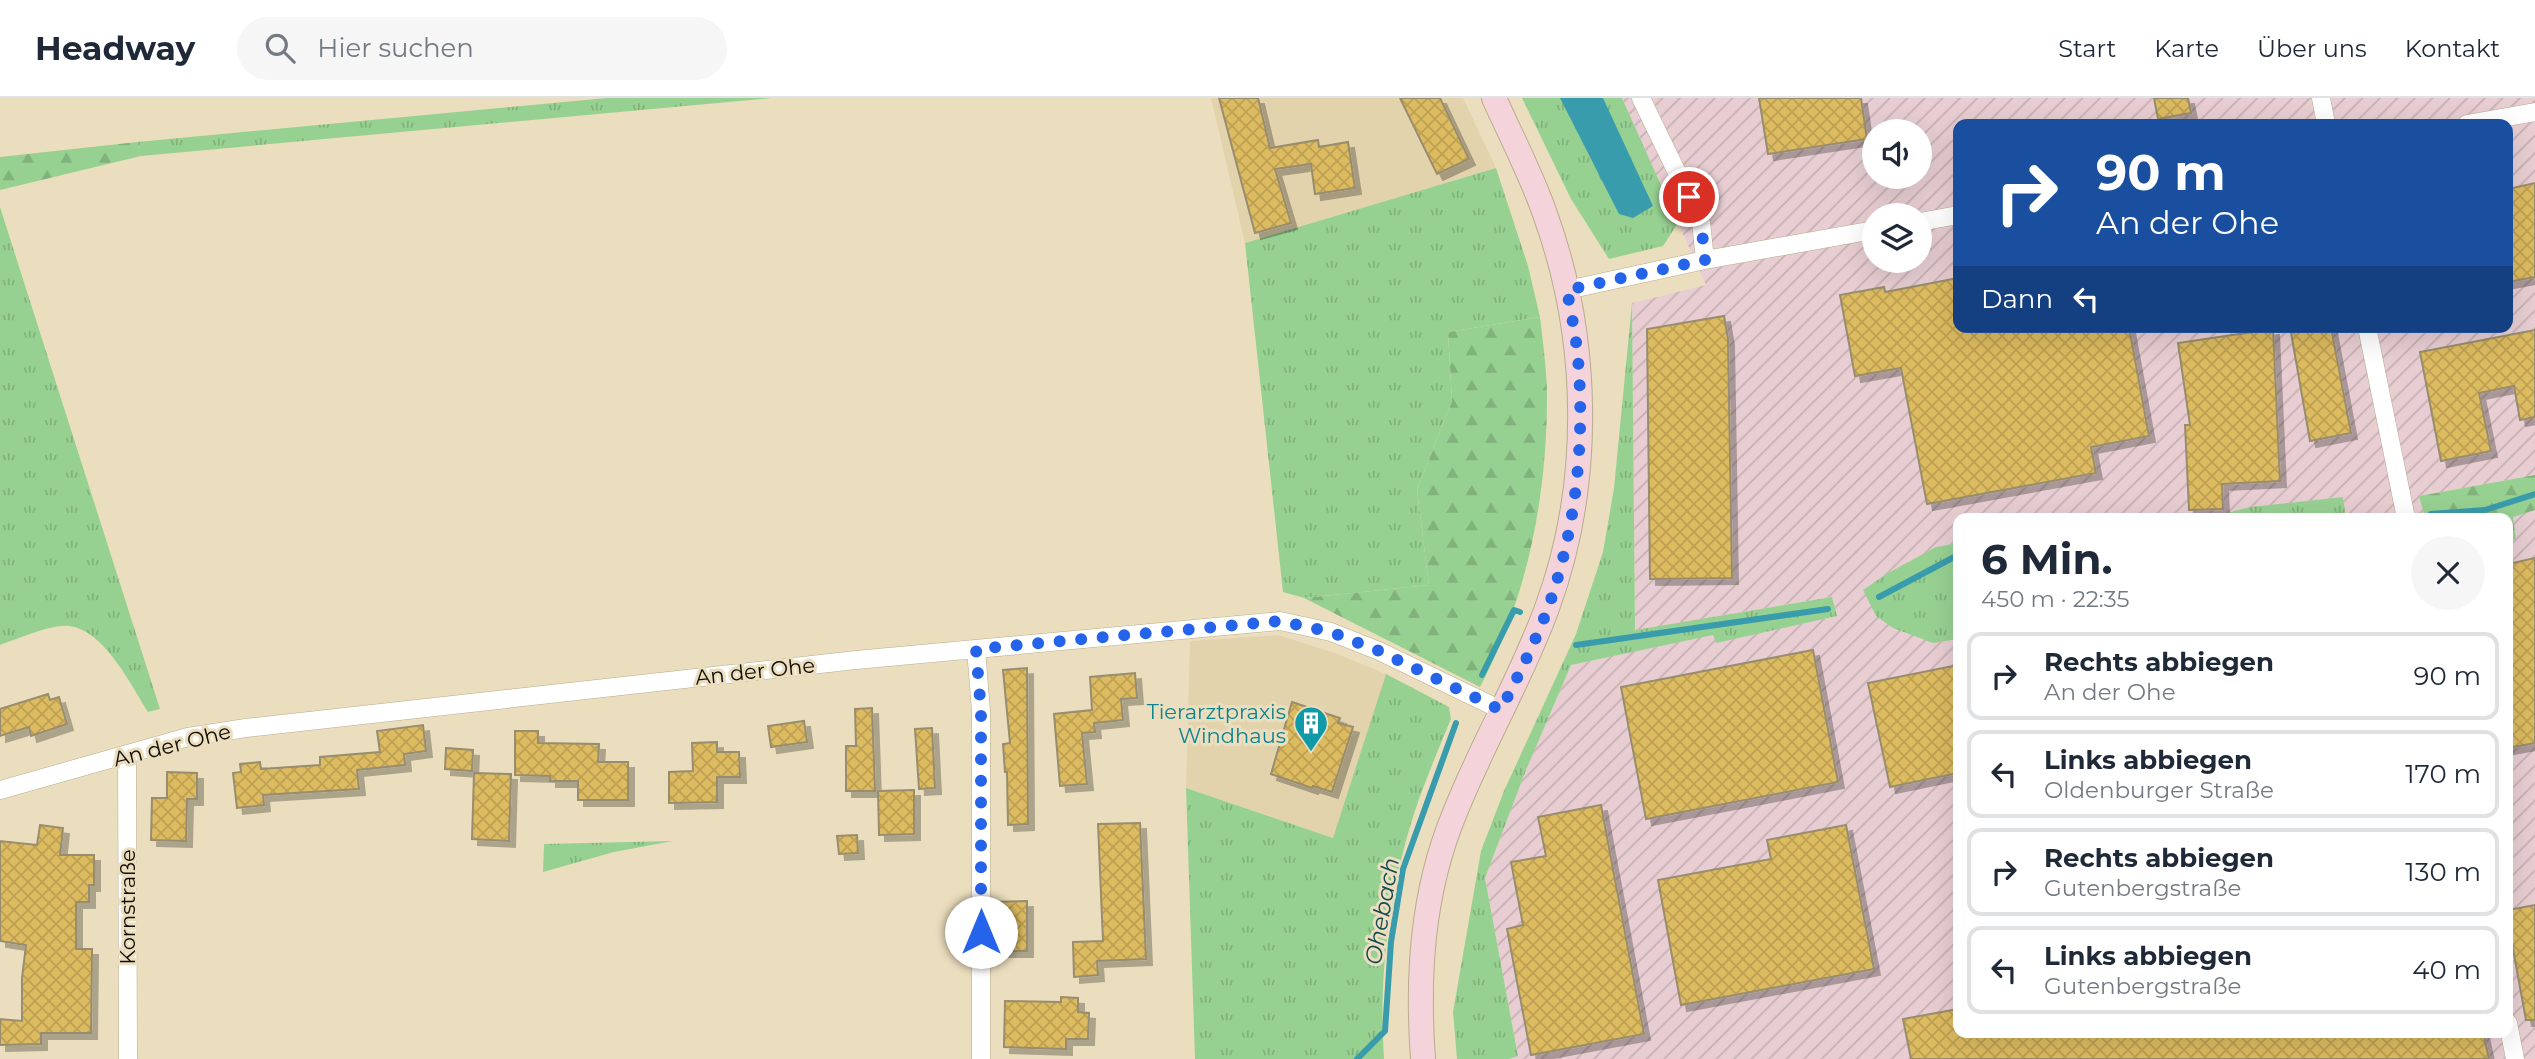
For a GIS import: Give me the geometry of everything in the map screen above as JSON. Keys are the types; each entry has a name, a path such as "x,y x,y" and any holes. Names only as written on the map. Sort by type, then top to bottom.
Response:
{"main road":[{"path":"1423,1059 1420,1009 1422,950 1433,880 1453,816 1530,653 1548,606 1563,557 1576,486 1580,416 1578,358 1567,290 1545,214 1494,98"}],"street":[{"path":"1641,98 1701,222 1705,260"},
{"path":"2321,98 2325,119"},
{"path":"2495,119 2535,112"},
{"path":"1932,220 1953,216"},
{"path":"1567,290 1705,260 1862,232"},
{"path":"2368,333 2405,513"},
{"name":"An der Ohe","path":"0,790 188,737 246,728 856,660 1280,621 1331,632 1379,651 1501,710"},
{"path":"976,649 981,711 981,1059"},
{"name":"Kornstraße","path":"127,755 128,1059"},
{"path":"2511,1038 2515,1059"}],"shaded area":[{"path":"1211,98 1463,98 1496,168 1245,243"},
{"path":"1622,98 2535,98 2535,475 2419,496 2424,513 2345,513 2343,498 2250,507 2227,513 1953,513 1953,544 1936,547 1888,573 1933,643 1953,640 1953,1038 2513,1038 2513,540 2516,540 2513,516 2535,510 2535,1059 1509,1059 1518,1055 1485,878 1526,770 1571,665 1713,634 1716,642 1837,616 1832,597 1635,630 1632,303 1706,285"},
{"path":"1278,635 1335,653 1386,674 1334,838 1186,788 1190,641"}],"green space":[{"path":"607,98 772,98 141,156 137,142"},
{"path":"1522,98 1622,98 1678,223 1663,246 1609,259 1571,199"},
{"path":"137,142 141,156 0,190 0,157"},
{"path":"1496,168 1528,266 1540,317 1448,332 1452,401 1417,490 1429,585 1304,598 1283,592 1245,243"},
{"path":"0,207 160,709 148,712 115,660 94,637 82,630 69,626 53,627 0,645"},
{"path":"1632,303 1635,630 1832,597 1837,616 1716,643 1713,635 1571,665 1526,770 1485,878 1518,1056 1509,1059 1457,1059 1453,1012 1481,851 1504,791 1576,634 1603,552 1614,488"},
{"path":"1540,317 1547,397 1538,510 1522,583 1510,619 1480,687 1304,598 1429,585 1417,490 1452,401 1448,332"},
{"path":"2535,475 2535,510 2513,517 2513,513 2424,513 2419,496"},
{"path":"2343,497 2345,513 2227,513 2250,507"},
{"path":"2513,517 2516,540 2513,540"},
{"path":"1953,544 1953,640 1933,643 1893,628 1876,616 1863,590 1936,547"},
{"path":"1386,674 1449,707 1451,719 1419,799 1400,862 1385,960 1384,1059 1195,1059 1186,788 1333,838"},
{"path":"673,841 614,852 543,872 544,844"}],"water":[{"path":"1560,98 1603,98 1653,206 1633,218 1619,214"}],"building":[{"path":"1219,98 1258,98 1270,148 1318,140 1319,147 1348,142 1355,188 1315,194 1311,164 1275,169 1291,223 1255,233"},
{"path":"1400,98 1440,98 1469,159 1437,174"},
{"path":"1759,98 1861,98 1864,119 1862,140 1768,154"},
{"path":"2154,98 2188,98 2191,113 2158,119"},
{"path":"2535,183 2535,277 2513,281 2513,188"},
{"path":"1953,279 1953,333 2130,333 2149,436 2091,447 2096,473 1927,504 1901,368 1855,376 1840,295 1884,287 1885,292"},
{"path":"1724,316 1728,339 1732,578 1650,579 1647,329"},
{"path":"2535,330 2535,417 2520,420 2514,386 2479,393 2491,451 2441,461 2420,352"},
{"path":"2246,333 2273,333 2280,481 2222,484 2223,509 2189,510 2185,425 2190,425 2178,343"},
{"path":"2291,333 2332,333 2351,433 2310,441"},
{"path":"2535,558 2535,743 2513,747 2513,563"},
{"path":"1813,650 1838,782 1646,819 1621,687"},
{"path":"1953,666 1953,774 1890,787 1868,683"},
{"path":"1027,668 1028,824 1008,825 1007,772 1003,744 1010,743 1003,670"},
{"path":"1135,673 1137,698 1121,699 1123,720 1094,723 1095,732 1082,733 1087,784 1060,786 1054,714 1092,710 1090,677"},
{"path":"48,694 50,700 59,697 67,724 31,736 29,727 0,736 0,709"},
{"name":"Tierarztpraxis Windhaus","path":"1292,702 1340,718 1338,723 1353,727 1332,792 1271,774"},
{"path":"872,708 875,791 846,791 846,746 856,746 855,709"},
{"path":"804,721 807,742 771,747 768,726"},
{"path":"423,725 426,751 404,754 405,765 357,770 359,789 263,795 264,805 237,808 233,773 241,772 240,764 260,762 261,769 320,765 320,757 380,752 377,731"},
{"path":"932,728 935,788 919,789 915,729"},
{"path":"515,731 538,731 538,743 599,744 598,762 628,762 628,800 578,800 578,781 550,781 550,776 515,775"},
{"path":"717,742 717,752 739,752 740,777 717,777 717,802 669,803 669,772 693,771 692,743"},
{"path":"446,748 473,750 472,771 445,769"},
{"path":"167,772 197,773 197,799 187,799 186,841 151,840 152,798 167,798"},
{"path":"474,773 511,774 509,841 472,839"},
{"path":"914,790 914,834 879,835 878,791"},
{"path":"1601,805 1644,1034 1531,1055 1507,929 1523,925 1511,862 1546,856 1538,817"},
{"path":"1140,823 1146,959 1097,961 1098,975 1074,977 1073,942 1103,941 1098,824"},
{"path":"40,825 63,828 60,855 94,855 94,885 89,885 89,902 76,902 76,949 92,949 91,1033 41,1033 41,1044 0,1045 0,1019 22,1021 22,978 26,945 0,941 0,841 37,845"},
{"path":"1846,825 1874,969 1681,1005 1658,880 1771,859 1767,840"},
{"path":"857,835 858,853 839,854 837,836"},
{"path":"1027,901 1027,951 994,951 994,902"},
{"path":"2535,905 2535,1020 2526,1020 2513,949 2513,909"},
{"path":"1061,997 1078,998 1078,1012 1089,1013 1088,1039 1066,1039 1066,1049 1004,1047 1005,1001 1061,1002"},
{"path":"1953,1010 1953,1038 2484,1038 2489,1059 1911,1059 1903,1019"}],"waterway":[{"path":"2444,513 2485,510 2535,494"},
{"path":"1879,597 1953,558"},
{"name":"Ohebach","path":"1576,645 1828,609"},
{"name":"Ohebach","path":"1482,675 1514,610 1520,612"},
{"name":"Ohebach","path":"1357,1059 1385,1031 1391,942 1403,869 1456,723"}],"place":[{"name":"Tierarztpraxis Windhaus","path":"1311,753"}],"route":[{"path":"981,932 981,711 976,649 1280,621 1331,632 1379,651 1501,710 1530,653 1548,606 1563,557 1576,486 1580,416 1578,358 1567,290 1705,260 1701,222 1689,197"}]}
